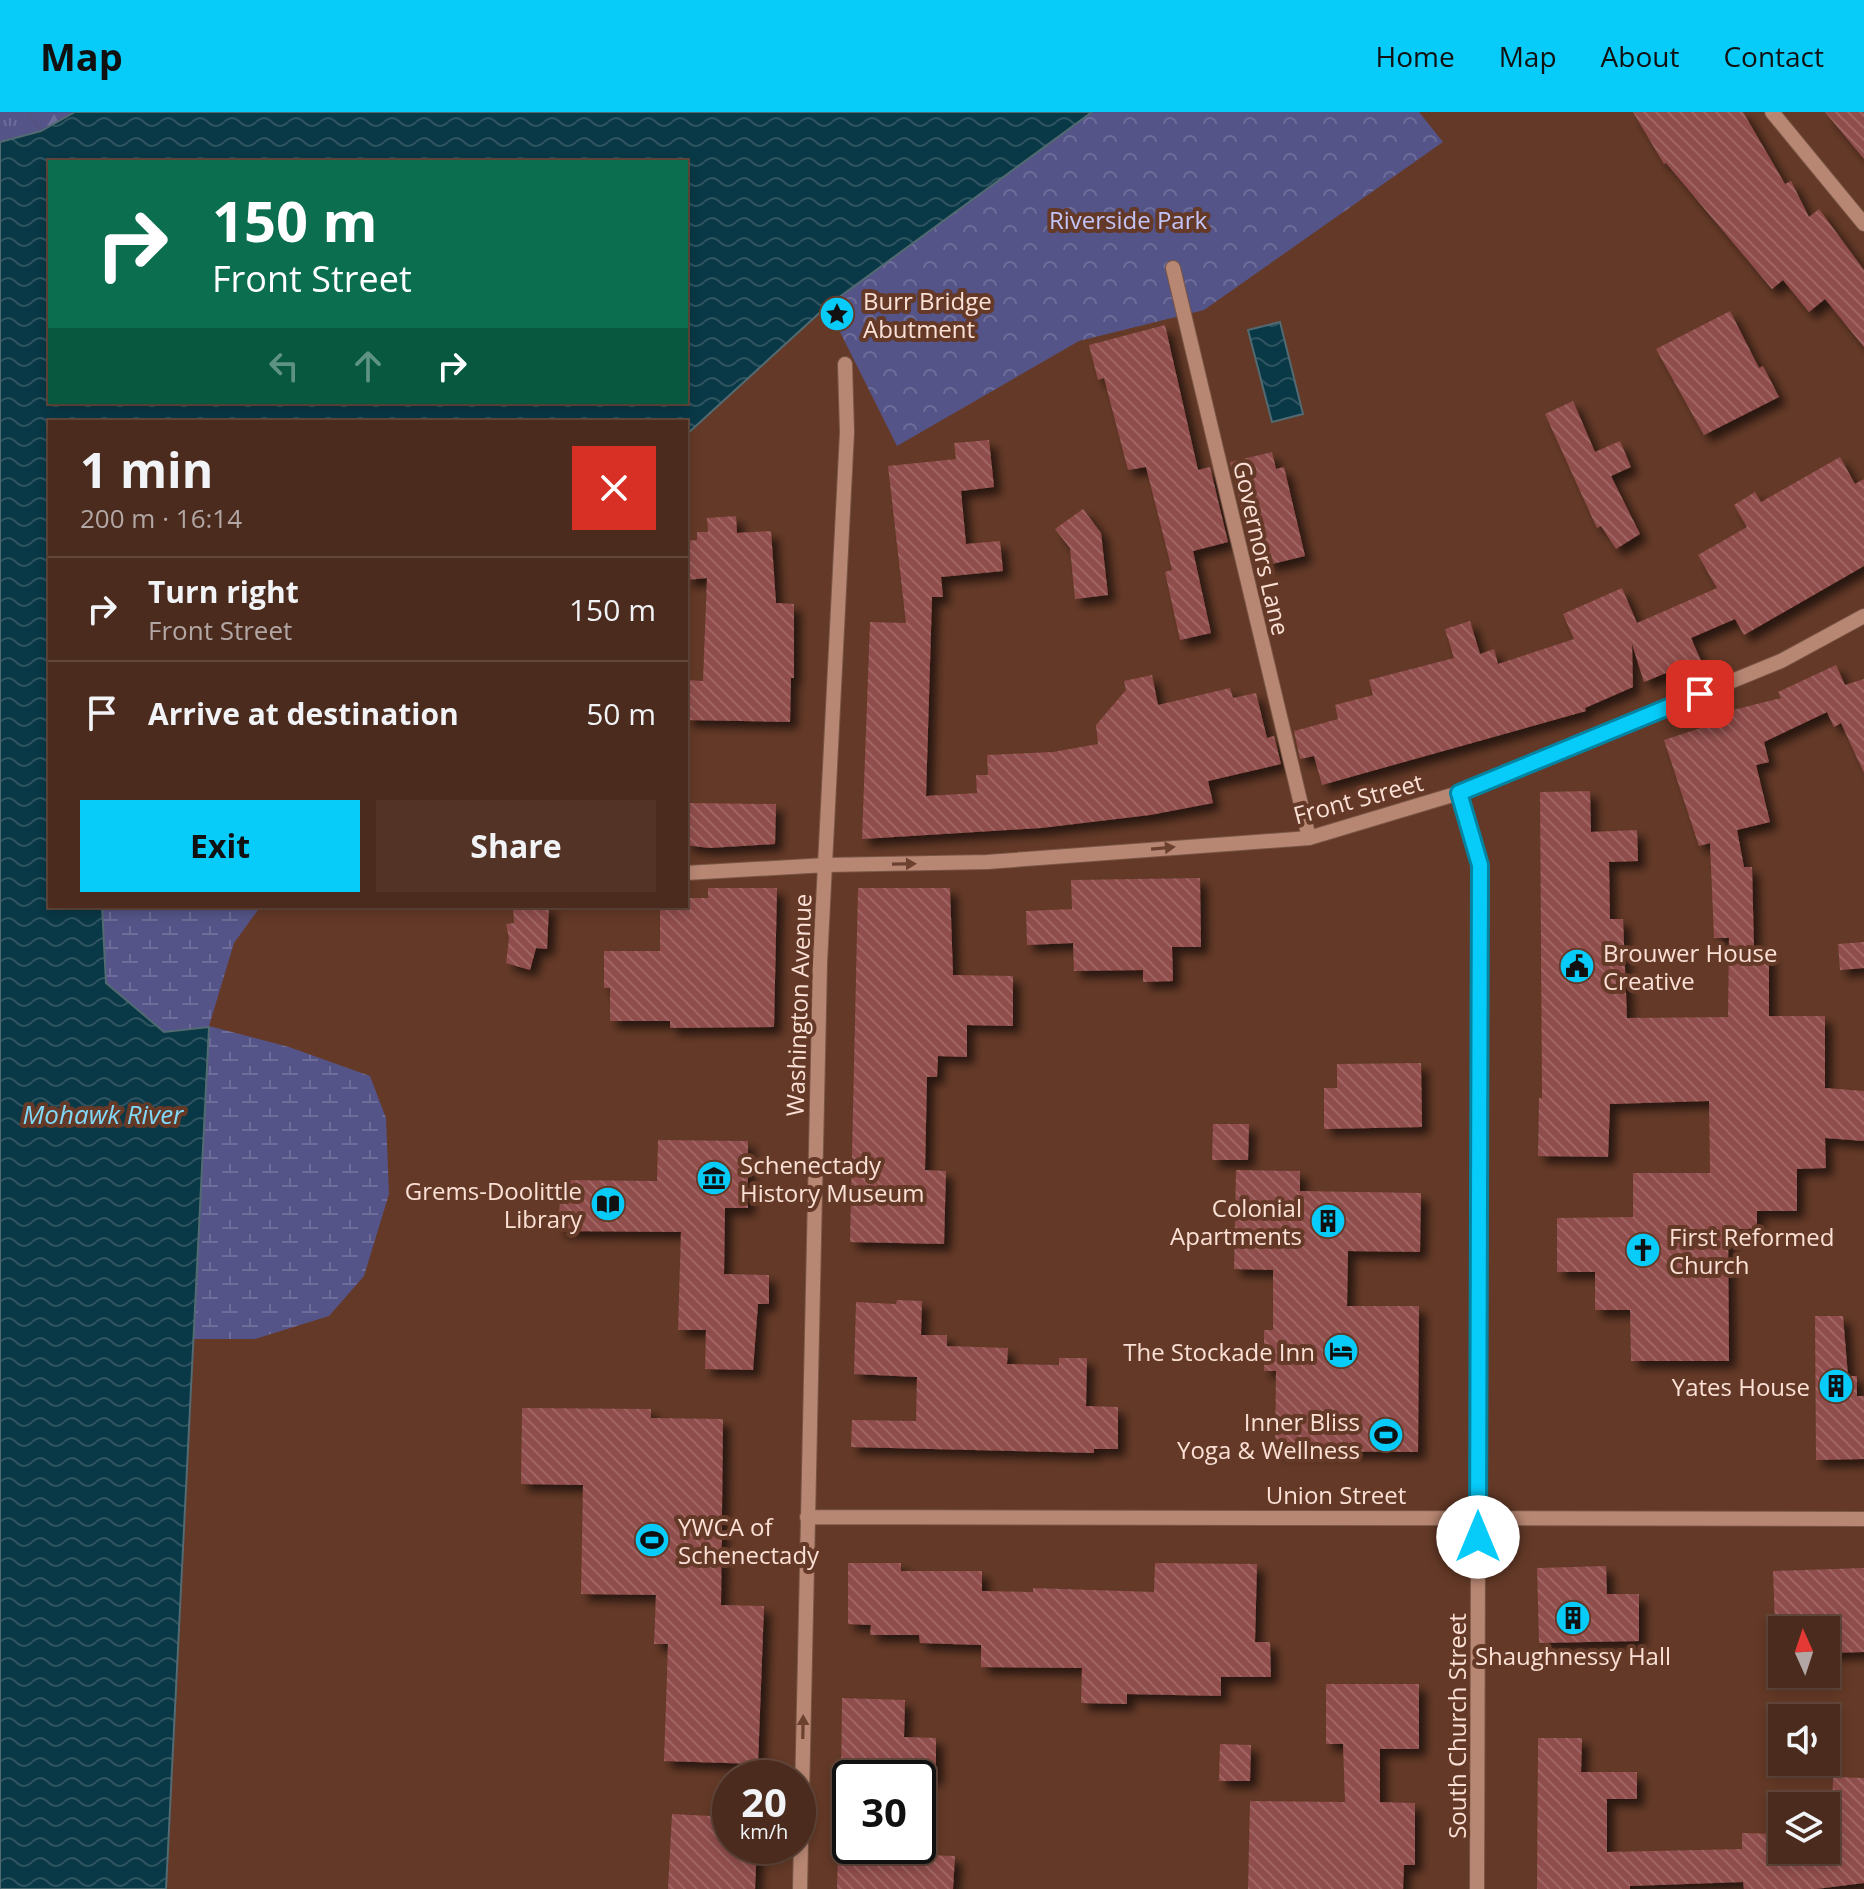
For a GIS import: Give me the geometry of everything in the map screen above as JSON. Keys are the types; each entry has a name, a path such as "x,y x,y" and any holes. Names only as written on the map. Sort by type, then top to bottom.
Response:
{"street":[{"path":"1772,112 1864,224"},
{"name":"Governors Lane","path":"1173,268 1309,838"},
{"name":"Washington Avenue","path":"800,1889 819,991 847,432 845,364"},
{"name":"Front Street","path":"688,873 826,865 987,862 1309,838 1459,793 1781,661 1864,616"},
{"name":"South Church Street","path":"1459,793 1480,865 1477,1889"},
{"name":"Union Street","path":"807,1517 1478,1515 1864,1519"}],"green space":[{"path":"0,112 29,112 41,131 0,142"},
{"path":"29,112 75,112 41,131"},
{"name":"Riverside Park","path":"1092,112 1419,112 1443,142 1204,310 1079,341 897,446 827,306"},
{"path":"102,908 260,908 234,943 209,1026 289,1047 370,1076 386,1118 389,1194 364,1276 329,1316 255,1339 193,1339 209,1027 164,1032 106,983"}],"water":[{"name":"Mohawk River","path":"75,112 1092,112 827,306 688,433 688,420 48,420 48,908 102,908 106,983 164,1032 209,1027 166,1889 0,1889 0,142 41,131"},
{"path":"1280,322 1303,414 1272,422 1248,330"}],"building":[{"path":"1633,112 1743,112 1785,184 1791,181 1809,217 1819,209 1864,270 1864,347 1825,299 1809,312 1783,280 1772,289 1664,164"},
{"path":"1825,112 1864,112 1864,159"},
{"path":"1730,311 1759,368 1763,366 1779,397 1704,435 1656,349"},
{"path":"1165,325 1198,470 1210,467 1228,542 1193,551 1211,633 1180,640 1165,572 1172,570 1146,467 1128,470 1104,378 1098,380 1089,345"},
{"path":"1573,401 1595,452 1620,441 1631,467 1611,476 1640,534 1616,549 1601,526 1597,528 1545,414"},
{"path":"989,440 994,487 961,491 966,544 1000,541 1003,571 941,577 943,597 932,597 926,796 977,793 976,775 988,775 987,755 1053,752 1098,744 1096,725 1126,690 1124,681 1152,675 1158,705 1230,688 1233,698 1256,693 1267,738 1274,736 1281,764 1208,781 1213,803 1150,815 1041,828 862,839 870,622 906,623 888,466 956,459 954,443"},
{"path":"1272,452 1276,469 1284,467 1305,556 1268,565 1260,534 1248,537 1230,462"},
{"path":"1840,457 1855,484 1864,479 1864,566 1744,635 1735,619 1691,638 1702,663 1668,678 1666,673 1644,682 1632,644 1633,687 1585,708 1586,711 1322,785 1314,756 1300,759 1294,731 1338,719 1335,705 1373,695 1369,680 1454,658 1445,629 1470,621 1480,654 1494,649 1498,664 1574,639 1563,614 1622,588 1637,623 1717,588 1698,555 1747,527 1734,505 1755,492 1761,502"},
{"path":"1083,509 1101,533 1108,595 1075,599 1070,548 1055,529"},
{"path":"736,516 737,533 771,531 776,603 794,604 794,678 791,678 790,722 688,720 688,680 703,681 707,578 688,580 688,541 697,540 697,532 708,532 707,518"},
{"path":"1836,665 1845,685 1864,679 1864,773 1841,723 1834,727 1827,712 1764,742 1769,762 1756,765 1770,822 1737,830 1744,867 1752,867 1754,950 1769,950 1769,1016 1825,1016 1825,1088 1864,1091 1864,1141 1825,1138 1826,1168 1797,1169 1797,1211 1757,1211 1757,1229 1728,1229 1729,1361 1631,1361 1630,1310 1595,1310 1595,1272 1557,1272 1557,1218 1633,1217 1633,1173 1710,1173 1709,1101 1610,1104 1608,1157 1538,1156 1539,1098 1542,1098 1540,792 1590,791 1591,832 1637,830 1638,861 1609,862 1610,919 1623,919 1627,1018 1728,1017 1729,938 1714,938 1710,843 1699,846 1664,740 1719,722 1717,714 1781,698 1778,692"},
{"path":"688,803 776,804 775,844 709,848 688,845"},
{"path":"1200,878 1201,947 1172,947 1173,981 1143,982 1143,970 1074,971 1073,943 1027,945 1026,911 1072,909 1071,880"},
{"path":"708,888 777,888 774,1027 670,1028 670,1021 610,1021 610,988 604,988 604,951 660,951 660,908 688,908 688,898 708,898"},
{"path":"858,888 950,888 953,975 1013,976 1013,1026 967,1025 967,1057 938,1056 937,1077 927,1077 925,1170 946,1171 944,1244 850,1242"},
{"path":"513,908 549,908 547,949 536,948 530,970 506,963 509,938 506,924 514,923"},
{"path":"1864,942 1864,968 1840,970 1838,944"},
{"path":"1421,1063 1422,1127 1324,1129 1324,1088 1337,1088 1337,1064"},
{"path":"1213,1124 1249,1124 1248,1160 1212,1160"},
{"path":"658,1140 748,1141 748,1208 725,1208 724,1274 769,1275 769,1304 758,1304 753,1370 705,1369 706,1330 678,1330 681,1232 559,1231 560,1180 657,1181"},
{"name":"The Stockade Inn","path":"1236,1170 1300,1171 1300,1191 1421,1193 1420,1252 1348,1251 1347,1306 1419,1306 1418,1452 1275,1451 1276,1371 1264,1371 1264,1330 1273,1330 1273,1270 1234,1269"},
{"path":"897,1300 922,1301 921,1335 947,1335 947,1346 1008,1348 1007,1364 1059,1365 1059,1358 1087,1358 1086,1406 1118,1407 1118,1449 1094,1449 1094,1453 851,1447 852,1420 916,1421 917,1377 854,1374 856,1302 896,1304"},
{"name":"Yates House","path":"1815,1316 1843,1316 1848,1376 1857,1376 1857,1396 1864,1396 1864,1459 1816,1460"},
{"name":"YWCA of Schenectady","path":"522,1408 651,1409 651,1418 723,1419 721,1605 764,1606 758,1760 664,1761 668,1644 654,1644 656,1595 581,1594 583,1485 521,1484"},
{"path":"848,1563 901,1563 901,1571 982,1571 982,1591 1033,1592 1033,1588 1154,1592 1155,1563 1257,1564 1255,1642 1270,1642 1271,1677 1221,1677 1221,1696 1127,1694 1127,1704 1081,1703 1082,1668 981,1667 981,1645 920,1643 919,1635 870,1635 871,1625 848,1624"},
{"name":"Shaughnessy Hall","path":"1606,1566 1607,1594 1639,1594 1639,1641 1539,1643 1537,1568"},
{"path":"1864,1568 1864,1652 1840,1653 1840,1616 1775,1616 1773,1571"},
{"path":"1326,1684 1419,1684 1419,1749 1380,1749 1380,1802 1415,1803 1415,1865 1404,1865 1403,1889 1248,1889 1250,1801 1345,1802 1343,1744 1326,1744"},
{"path":"842,1698 905,1700 904,1737 936,1738 936,1760 841,1760"},
{"path":"1538,1738 1582,1738 1581,1772 1637,1772 1637,1799 1607,1799 1607,1852 1742,1849 1742,1833 1768,1834 1768,1864 1840,1864 1840,1792 1833,1792 1833,1777 1864,1778 1864,1883 1816,1889 1744,1889 1743,1882 1630,1886 1630,1889 1537,1889"},
{"path":"1220,1744 1251,1745 1250,1781 1219,1781"},
{"path":"672,1814 712,1816 712,1864 756,1864 755,1889 668,1889"},
{"path":"936,1855 955,1856 953,1889 837,1889 838,1864 936,1864"}],"place":[{"name":"Burr Bridge Abutment","path":"837,314"},
{"name":"Brouwer House Creative","path":"1577,966"},
{"name":"Schenectady History Museum","path":"714,1178"},
{"name":"Grems-Doolittle Library","path":"608,1204"},
{"name":"Colonial Apartments","path":"1328,1221"},
{"name":"First Reformed Church","path":"1643,1250"},
{"name":"The Stockade Inn","path":"1341,1351"},
{"name":"Yates House","path":"1836,1386"},
{"name":"Inner Bliss Yoga & Wellness","path":"1386,1435"},
{"name":"YWCA of Schenectady","path":"652,1540"},
{"name":"Shaughnessy Hall","path":"1573,1618"}],"route":[{"path":"1478,1537 1480,865 1459,793 1700,694"}]}
